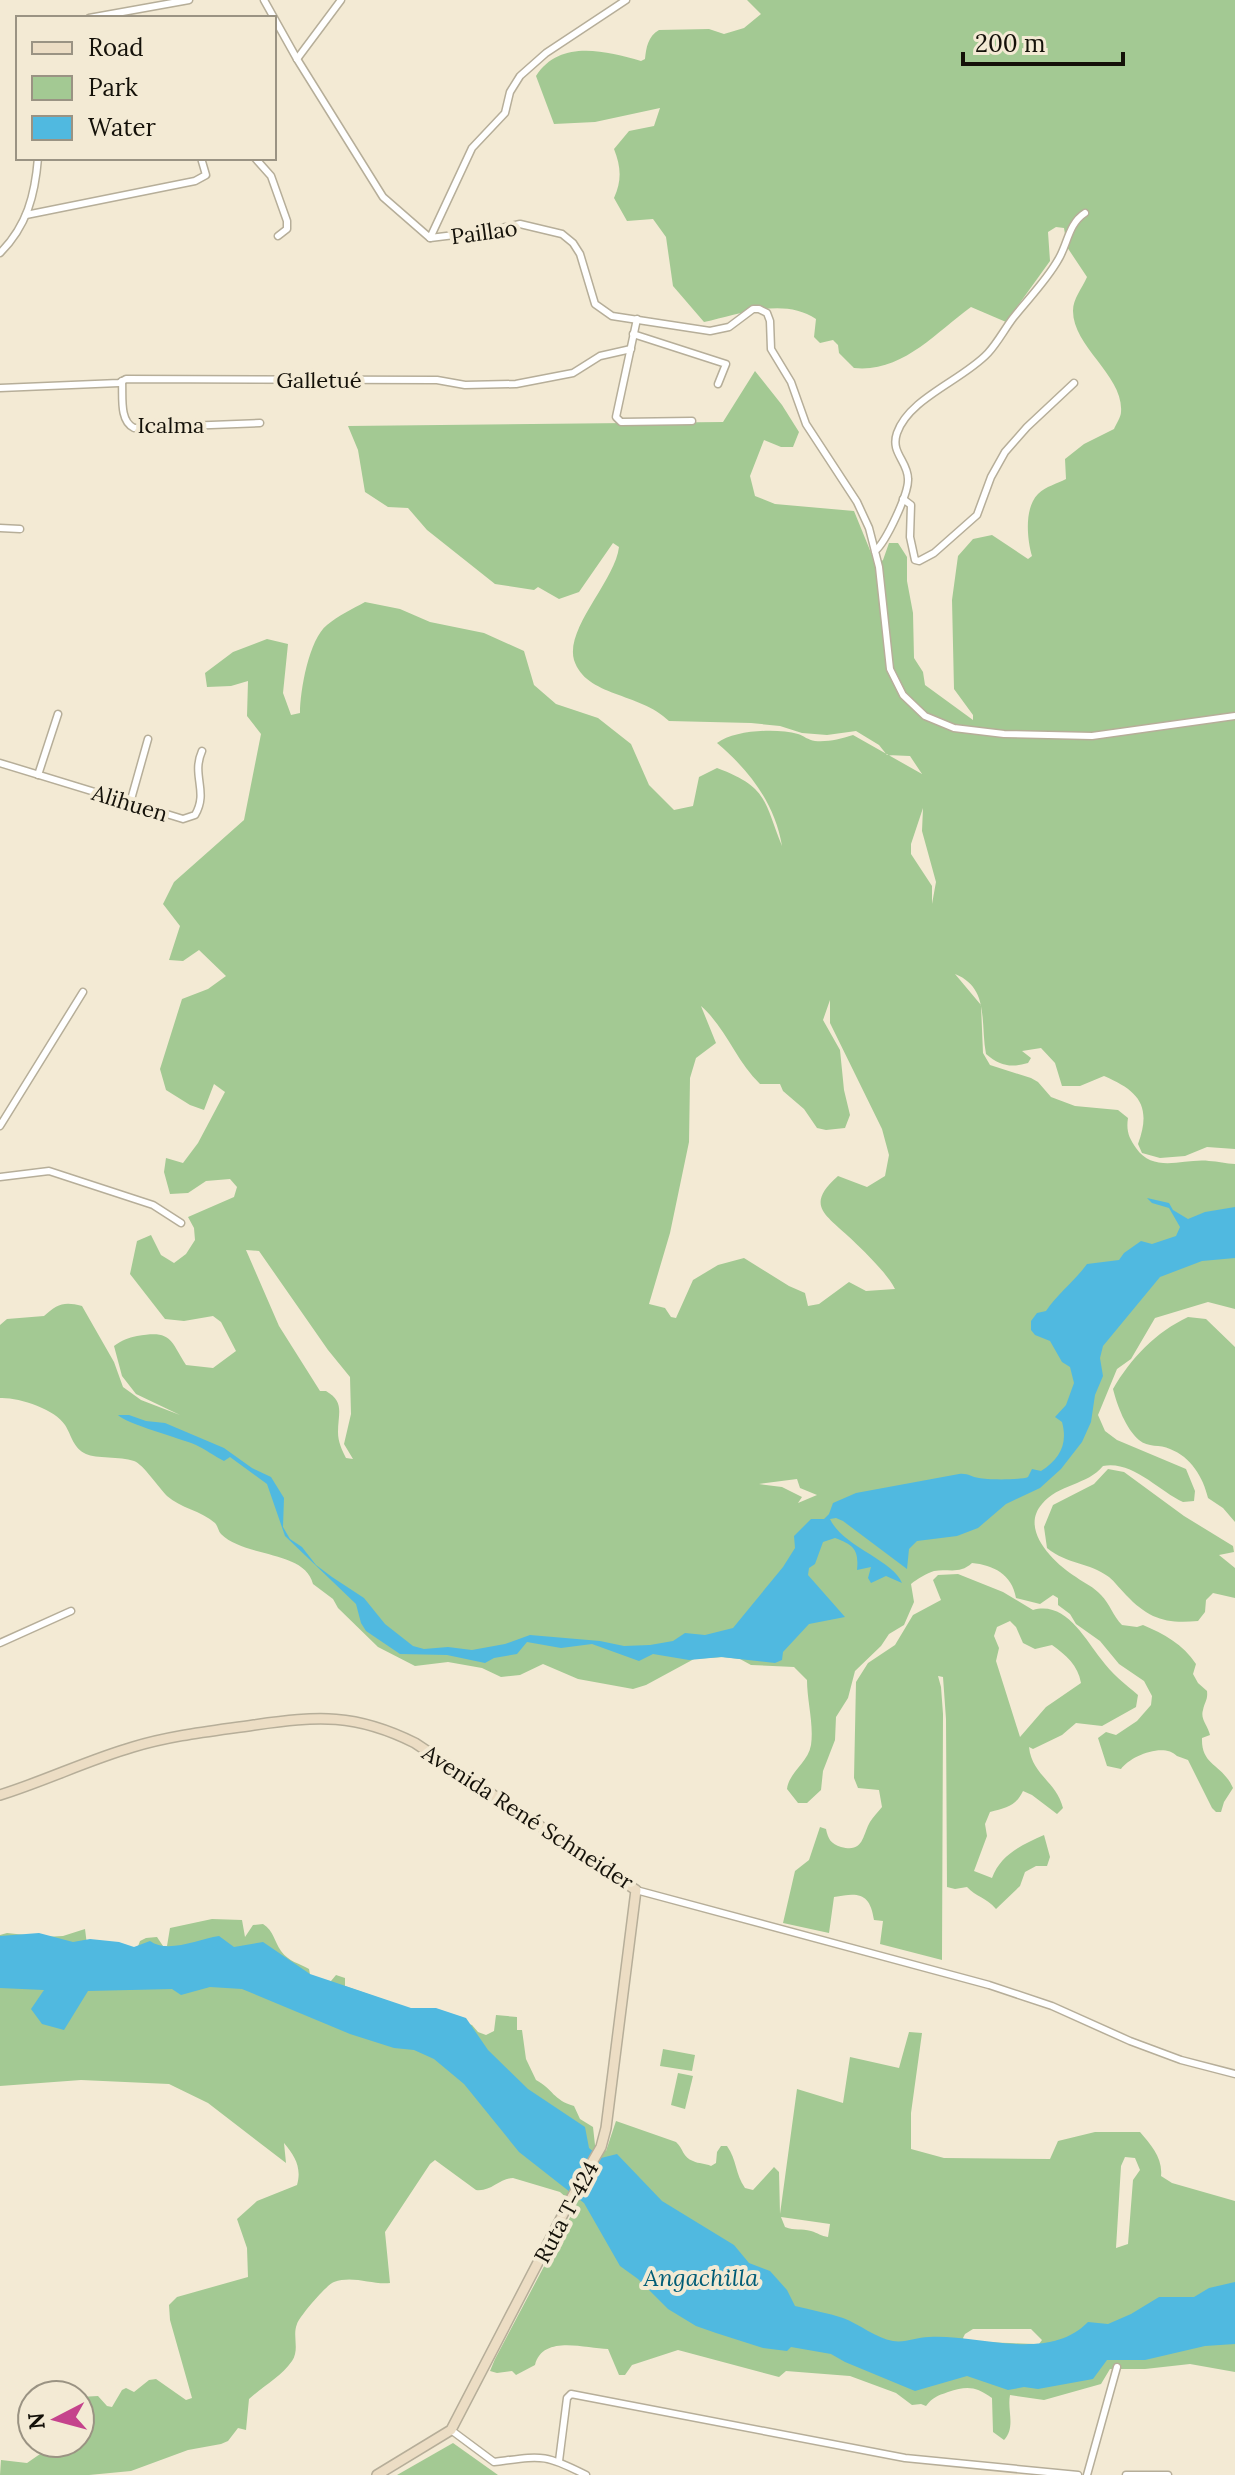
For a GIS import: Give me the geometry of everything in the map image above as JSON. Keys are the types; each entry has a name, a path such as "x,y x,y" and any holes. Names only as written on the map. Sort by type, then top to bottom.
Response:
{"street":[{"path":"100,16 189,0"},
{"path":"297,59 341,0"},
{"path":"430,238 472,148 505,113 512,87 520,76 546,53 626,0"},
{"name":"Paillao","path":"276,21 383,197 430,238 520,224 557,232 570,239 578,250 591,296 598,307 612,316 715,331 733,325 753,309 762,309 767,313 772,352 791,382 806,424 861,510 875,551"},
{"path":"0,253 26,215 34,190 38,160"},
{"path":"26,215 195,181 206,175 202,160"},
{"path":"257,160 271,176 287,221 287,229 278,236"},
{"path":"1085,213 1077,218 1069,232 1058,261 990,351 965,374 924,401 901,425 896,453 908,479 903,499 880,547 875,551 892,675 907,701 932,720 954,728 1004,734 1092,736 1235,716"},
{"path":"637,319 616,417 621,422 692,421"},
{"path":"633,334 726,364 718,384"},
{"name":"Galletué","path":"0,388 126,379 437,380 465,385 516,384 573,373 600,356 631,349"},
{"name":"Icalma","path":"122,381 125,420 134,428 260,423"},
{"path":"903,499 911,505 910,537 915,560 919,561 934,553 977,515 991,477 1005,452 1074,383"},
{"path":"0,528 20,529"},
{"path":"38,775 58,714"},
{"path":"130,803 148,739"},
{"name":"Alihuen","path":"0,763 180,819 192,817 202,799 197,770 202,751"},
{"path":"0,1126 83,992"},
{"path":"0,1177 49,1171 153,1205 181,1223"},
{"path":"0,1643 71,1611"},
{"name":"Avenida René Schneider","path":"0,1795 42,1783 112,1753 177,1735 294,1718 343,1719 380,1727 415,1743 636,1890 989,1985 1052,2006 1181,2060 1235,2074"},
{"name":"Ruta T-424","path":"451,2430 601,2147 636,1890"},
{"path":"1087,2475 1117,2367"},
{"path":"559,2461 567,2398 571,2394 905,2458 1078,2475"},
{"path":"377,2475 451,2430 494,2462 541,2456 586,2475"},
{"path":"1126,2475 1168,2475"}],"green space":[{"path":"747,0 1235,0 1235,1149 1207,1147 1185,1156 1160,1158 1142,1153 1138,1144 1143,1110 1134,1094 1104,1076 1080,1086 1062,1086 1055,1063 1041,1048 1022,1051 1031,1058 1028,1063 1011,1066 996,1061 986,1054 981,1006 983,1053 990,1065 1031,1078 1051,1097 1075,1106 1118,1110 1128,1118 1130,1138 1143,1156 1151,1161 1235,1164 1235,1309 1208,1302 1155,1318 1131,1359 1117,1369 1098,1415 1105,1431 1117,1440 1186,1469 1195,1491 1194,1501 1183,1502 1135,1472 1114,1465 1103,1466 1089,1477 1049,1497 1036,1514 1035,1525 1042,1545 1050,1555 1098,1592 1122,1625 1143,1625 1158,1632 1179,1645 1196,1664 1193,1674 1207,1691 1203,1716 1210,1735 1202,1738 1205,1754 1233,1788 1221,1812 1212,1808 1188,1760 1171,1752 1148,1752 1121,1769 1107,1766 1098,1738 1106,1732 1116,1735 1137,1721 1151,1705 1152,1696 1144,1681 1119,1664 1100,1641 1076,1624 1070,1614 1058,1605 1058,1598 1053,1595 1040,1604 1016,1598 1006,1577 987,1566 972,1563 958,1570 934,1571 911,1584 914,1602 904,1625 889,1634 855,1671 848,1698 836,1717 835,1740 823,1771 821,1790 807,1803 798,1803 787,1789 788,1783 809,1751 812,1729 807,1680 794,1667 751,1665 740,1659 723,1657 694,1659 633,1689 578,1679 543,1664 520,1675 501,1677 482,1668 448,1662 415,1666 378,1647 338,1608 333,1599 313,1584 308,1573 299,1565 232,1542 221,1534 210,1519 167,1496 138,1463 86,1454 53,1414 26,1402 0,1398 0,1325 7,1319 44,1316 61,1305 82,1306 114,1362 123,1387 141,1400 180,1415 136,1394 122,1376 114,1346 137,1336 157,1334 168,1338 186,1365 213,1368 236,1351 221,1322 213,1316 184,1321 165,1319 130,1274 137,1241 151,1235 161,1255 174,1263 186,1254 195,1240 194,1228 188,1217 234,1197 237,1187 230,1179 206,1181 188,1193 170,1194 164,1172 166,1158 183,1163 198,1143 225,1092 214,1084 204,1110 166,1090 160,1069 182,999 208,989 226,976 199,950 183,961 169,960 180,926 163,904 174,882 244,820 261,734 247,716 248,681 231,686 207,687 205,673 233,652 267,639 288,644 283,693 291,715 300,713 307,666 321,632 327,625 365,602 400,609 430,622 484,633 524,651 534,685 556,704 598,718 631,744 649,785 674,810 693,806 699,777 717,768 746,782 762,797 782,846 774,816 759,789 717,743 734,735 756,731 789,732 820,741 853,735 886,754 879,745 856,731 827,735 751,723 669,721 643,704 601,688 580,672 574,660 573,647 583,619 616,560 619,547 613,543 579,592 559,599 538,587 534,590 495,584 427,530 408,508 388,507 365,492 358,450 348,426 723,422 755,371 799,432 793,447 781,447 764,440 750,476 755,496 775,504 854,511 876,565 883,560 889,543 898,543 907,557 914,658 923,672 925,685 973,720 973,715 954,689 952,600 958,556 973,539 992,535 1028,559 1032,556 1028,524 1034,500 1044,489 1066,479 1065,459 1084,444 1114,429 1121,414 1115,386 1075,324 1074,302 1087,277 1067,247 1064,228 1056,227 1048,232 1050,261 1006,322 971,307 903,358 871,368 854,368 839,353 838,345 833,340 820,343 814,337 816,319 803,312 762,309 704,322 673,286 666,237 653,219 627,221 614,198 620,174 614,149 629,131 654,126 660,108 595,122 554,124 536,76 546,64 570,52 598,52 641,61 645,59 650,39 659,30 709,29 724,34 744,28 761,14","holes":["888,755 910,756 922,774","923,808 922,831 936,882 932,904 932,886 911,854 911,844","955,974 974,988 981,1004","830,1000 830,1023 882,1129 889,1155 885,1176 867,1187 838,1176 822,1195 822,1209 874,1261 895,1289 866,1291 849,1282 819,1304 808,1306 805,1293 744,1258 718,1265 693,1280 676,1318 671,1317 665,1308 649,1304 670,1233 689,1142 690,1078 696,1058 716,1043 701,1006 760,1084 780,1084 817,1128 845,1128 850,1115 840,1050 823,1020","246,1250 259,1251 350,1377 351,1414 344,1444 353,1459 346,1458 339,1443 336,1399 326,1391 320,1391 279,1326","797,1479 800,1488 817,1495 798,1503 802,1497 782,1487 759,1484"]},
{"path":"1188,1317 1206,1319 1235,1347 1235,1522 1223,1508 1208,1498 1190,1462 1177,1453 1150,1445 1134,1435 1113,1389 1145,1347 1165,1330"},
{"path":"1108,1469 1124,1472 1184,1516 1233,1546 1234,1552 1219,1555 1235,1568 1235,1598 1213,1593 1206,1600 1205,1612 1198,1621 1176,1622 1159,1618 1142,1610 1101,1572 1063,1558 1047,1548 1044,1527 1053,1505 1094,1484"},
{"path":"958,1574 1003,1592 1033,1610 1045,1609 1065,1616 1109,1669 1138,1695 1136,1707 1102,1726 1076,1723 1062,1735 1033,1749 1029,1747 1035,1765 1055,1791 1063,1808 1057,1814 1023,1791 1010,1806 990,1812 985,1824 987,1836 974,1871 992,1878 1007,1856 1044,1835 1050,1857 1047,1866 1036,1866 1025,1872 1020,1886 996,1909 967,1887 947,1887 946,1719 943,1677 938,1676 943,1714 942,1960 880,1944 883,1921 874,1920 870,1904 862,1896 834,1897 829,1933 783,1923 795,1871 809,1860 820,1827 826,1829 835,1844 854,1848 882,1807 879,1790 858,1788 854,1778 856,1682 868,1663 895,1645 913,1615 941,1600 933,1580 938,1575","holes":["1010,1621 1023,1643 1035,1649 1052,1645 1062,1653 1074,1666 1081,1683 1046,1707 1020,1737 996,1661 999,1648 994,1636 997,1627"]},
{"path":"212,1919 242,1920 245,1937 253,1925 263,1924 272,1933 284,1955 309,1969 311,1980 331,1981 336,1975 345,1978 345,1986 408,2008 420,2008 472,2025 486,2035 494,2031 496,2015 517,2017 517,2030 522,2030 526,2059 536,2080 562,2101 574,2106 580,2119 593,2127 595,2145 606,2151 616,2121 676,2142 690,2160 711,2166 716,2163 721,2146 727,2146 745,2188 753,2190 774,2167 779,2172 780,2214 797,2089 843,2103 850,2057 899,2068 909,2032 922,2033 911,2113 911,2149 944,2158 1050,2159 1058,2141 1095,2132 1140,2132 1158,2158 1161,2176 1172,2183 1235,2201 1235,2372 1190,2364 1110,2369 1101,2384 1044,2400 1010,2395 1010,2430 1004,2440 993,2432 992,2398 971,2388 941,2395 926,2406 912,2405 896,2393 850,2376 786,2371 779,2377 678,2350 632,2365 625,2375 619,2375 608,2349 566,2345 547,2349 535,2365 516,2375 512,2371 497,2373 490,2371 495,2359 576,2206 560,2192 513,2178 476,2190 435,2160 385,2232 390,2283 341,2280 330,2284 320,2294 297,2324 295,2352 288,2367 249,2399 246,2430 238,2428 228,2441 221,2444 188,2450 131,2471 89,2475 0,2475 1,2460 27,2463 33,2459 96,2459 96,2396 112,2407 122,2390 126,2388 134,2392 149,2380 156,2379 186,2400 192,2398 170,2320 169,2305 177,2297 248,2277 247,2248 237,2219 257,2201 297,2185 299,2173 296,2162 284,2143 286,2163 208,2103 169,2084 81,2080 0,2086 0,1935 63,1936 85,1929 87,1945 137,1949 140,1941 157,1937 163,1946 167,1946 170,1928","holes":["1125,2157 1135,2158 1140,2170 1133,2180 1128,2244 1116,2248 1121,2166","781,2217 830,2224 828,2237 785,2227","973,2329 1031,2329 1042,2340 1039,2344 966,2343 963,2338"]},
{"path":"663,2049 695,2055 692,2071 660,2066"},
{"path":"678,2073 693,2076 685,2109 671,2105"},
{"path":"453,2443 498,2475 397,2475"}],"water":[{"path":"1147,1198 1169,1203 1173,1210 1188,1219 1205,1212 1235,1207 1235,1258 1202,1261 1160,1277 1103,1346 1100,1358 1103,1376 1095,1395 1091,1422 1082,1442 1061,1469 1040,1488 1006,1504 978,1528 957,1536 917,1541 909,1549 907,1569 843,1521 830,1519 845,1537 889,1567 902,1583 886,1576 871,1583 868,1578 871,1567 857,1570 856,1553 851,1546 835,1538 823,1542 808,1575 845,1617 809,1624 783,1652 782,1660 775,1663 721,1657 689,1660 653,1654 639,1661 592,1644 561,1648 527,1642 517,1654 485,1663 447,1655 400,1654 366,1631 356,1604 285,1536 267,1484 230,1457 224,1461 196,1445 118,1415 165,1423 224,1448 271,1477 284,1498 283,1527 290,1539 302,1547 316,1565 364,1598 385,1624 413,1646 472,1650 505,1644 530,1635 624,1646 673,1641 685,1633 705,1635 733,1628 783,1567 795,1548 794,1536 811,1519 824,1519 833,1503 856,1493 959,1474 989,1479 1024,1478 1032,1469 1041,1471 1053,1461 1061,1450 1064,1437 1062,1422 1055,1417 1066,1405 1074,1383 1070,1367 1062,1362 1050,1341 1035,1335 1031,1330 1031,1321 1037,1313 1046,1311 1087,1264 1119,1260 1141,1241 1152,1244 1176,1236 1180,1227 1169,1208 1152,1203"},
{"name":"Angachilla","path":"39,1933 73,1942 90,1939 134,1947 150,1941 157,1945 174,1946 219,1936 234,1947 263,1942 310,1974 411,2008 436,2008 466,2018 488,2050 528,2089 585,2127 589,2148 601,2158 617,2154 662,2201 734,2245 749,2263 770,2271 787,2290 795,2306 843,2318 887,2339 907,2341 949,2337 1012,2344 1053,2341 1072,2334 1088,2322 1108,2324 1159,2297 1194,2297 1209,2288 1235,2282 1235,2344 1205,2346 1145,2360 1107,2360 1093,2379 1038,2389 1024,2387 1008,2390 967,2376 915,2391 831,2354 791,2347 787,2351 763,2348 716,2333 696,2326 668,2309 620,2266 584,2203 519,2152 464,2084 434,2059 414,2050 394,2048 350,2034 242,1989 210,1987 181,1995 172,1989 88,1991 64,2030 42,2024 31,2009 44,1990 0,1988 0,1936"}]}
